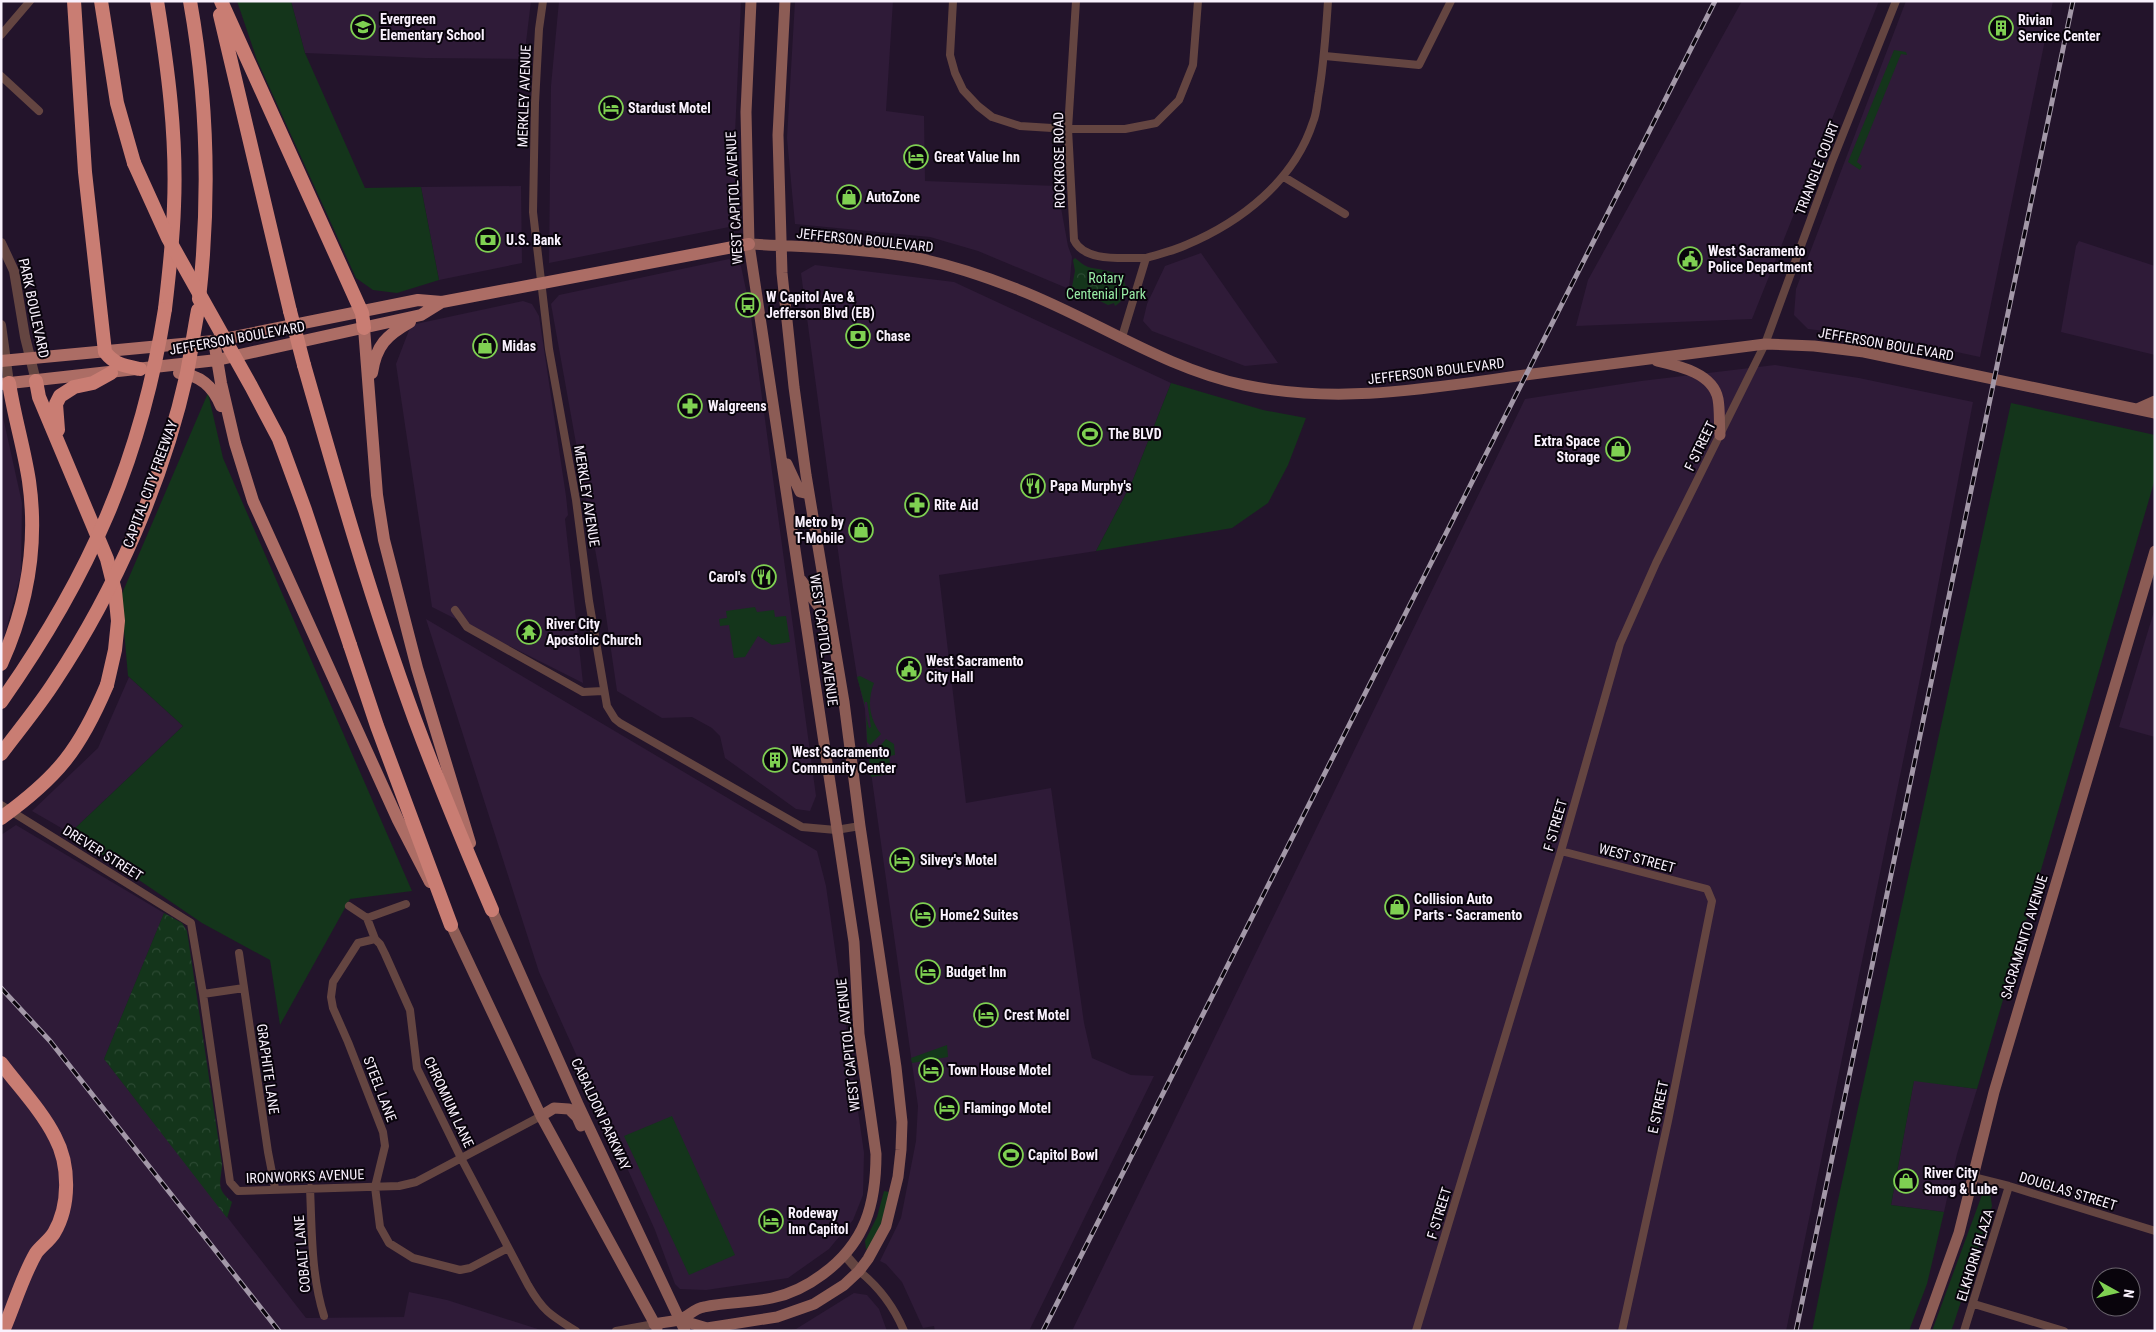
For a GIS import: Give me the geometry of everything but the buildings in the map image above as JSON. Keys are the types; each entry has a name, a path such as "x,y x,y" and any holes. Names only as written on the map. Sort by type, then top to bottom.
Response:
{"highway":[{"path":"74,1 85,172 105,352 111,360 120,365 140,369"},
{"path":"101,1 117,103 134,163 168,238 279,439 306,510 377,726 451,925"},
{"name":"CAPITAL CITY FREEWAY","path":"1,702 55,620 88,560 130,459 152,378 165,309 173,237 174,173 168,72 158,1"},
{"name":"CAPITAL CITY FREEWAY","path":"1,754 55,682 90,624 119,566 144,508 166,449 186,374 198,310 206,224 207,154 202,84 190,1"},
{"path":"217,1 290,311 337,483 384,632 446,802 492,910"},
{"path":"221,1 362,313 364,328"},
{"path":"60,445 56,415 56,404 60,396 74,386 93,383 111,373"},
{"path":"1,818 32,795 71,756 94,717 107,685 115,650 118,621 115,591 107,558 39,396 36,381"},
{"path":"1,664 21,615 31,555 32,524 29,480 5,384"},
{"path":"1,1063 54,1134 61,1152 66,1180 62,1211 53,1235 36,1252 3,1331"}],"main road":[{"name":"WEST CAPITOL AVENUE","path":"680,1320 702,1307 754,1301 792,1293 817,1278 845,1255 859,1236 872,1203 876,1174 876,1154 859,1032 854,942 750,244 746,112 751,1"},
{"name":"WEST CAPITOL AVENUE","path":"680,1320 707,1328 776,1318 796,1312 829,1296 859,1271 880,1238 891,1212 898,1178 902,1133 896,1068 860,826 844,702 809,494 793,381 782,273 778,135 785,1"},
{"name":"JEFFERSON BOULEVARD","path":"3,361 31,360 214,341 362,313 418,300 442,302 750,244 897,256 946,264 1040,298 1122,337 1205,373 1243,385 1306,393 1362,395 1420,391 1765,344 1814,346 1864,352 2155,413"},
{"name":"JEFFERSON BOULEVARD","path":"5,384 216,360 421,316 442,302"},
{"path":"370,400 372,371 380,347 393,332 421,316"},
{"path":"364,328 377,495 384,540 439,745 492,910"},
{"path":"214,341 216,360 243,473 267,534 398,820 451,925 541,1116 656,1327 680,1320"},
{"path":"1650,359 1682,367 1708,381 1718,399 1720,435"},
{"path":"161,367 173,372 197,376 211,387 220,404 227,431 235,443"},
{"path":"2137,409 2155,401"},
{"path":"781,451 800,492 809,494"},
{"name":"SACRAMENTO AVENUE","path":"1924,1331 1959,1233 1994,1092 2155,551"},
{"path":"801,580 812,593 816,605 819,607 828,606"},
{"name":"CABALDON PARKWAY","path":"492,910 574,1095 685,1331"},
{"path":"541,1116 554,1108 569,1109 574,1113 597,1160 612,1175"}],"street":[{"path":"1,35 30,1"},
{"name":"MERKLEY AVENUE","path":"543,1 539,29 535,103 533,212 549,349 576,500 603,691 607,706 615,719 620,723 802,827 836,830 860,826"},
{"path":"953,1 950,55 963,90 992,117 1020,126 1068,129 1125,129 1156,123 1179,100 1193,65 1198,1"},
{"name":"ROCKROSE ROAD","path":"1076,1 1068,129 1074,240 1078,248 1087,254 1146,258"},
{"path":"1122,337 1146,258 1184,246 1218,231 1253,206 1284,177 1300,151 1314,122 1325,56 1328,1"},
{"path":"1325,56 1419,65 1451,1"},
{"name":"TRIANGLE COURT","path":"1765,344 1831,164 1896,1"},
{"path":"1,76 39,111"},
{"path":"1284,177 1346,214"},
{"name":"PARK BOULEVARD","path":"1,243 14,271 25,337 36,381"},
{"path":"1,325 5,384"},
{"name":"F STREET","path":"1416,1331 1561,851 1620,644 1656,563 1765,344"},
{"path":"455,610 467,627 583,692 603,691"},
{"name":"DREVER STREET","path":"1,805 191,923"},
{"name":"WEST STREET","path":"1561,851 1707,889"},
{"name":"E STREET","path":"1622,1331 1702,957 1712,901 1707,889"},
{"path":"349,906 367,918 406,904"},
{"name":"CHROMIUM LANE","path":"367,918 374,939 383,949 410,1010 417,1068 461,1158 540,1305 547,1312 576,1331"},
{"name":"IRONWORKS AVENUE","path":"191,923 230,1182 233,1188 242,1192 275,1188 400,1186 416,1182 541,1116"},
{"name":"STEEL LANE","path":"374,939 358,943 333,982 331,998 333,1008 383,1132 384,1146 375,1186 380,1227 389,1243 413,1258 460,1270 470,1268 508,1248"},
{"name":"GRAPHITE LANE","path":"239,953 275,1188"},
{"path":"203,994 244,988"},
{"name":"DOUGLAS STREET","path":"1973,1177 2009,1186 2155,1231"},
{"name":"ELKHORN PLAZA","path":"1964,1331 1974,1304 2009,1186"},
{"name":"COBALT LANE","path":"310,1188 317,1294 324,1316"},
{"path":"845,1255 870,1280 888,1302 904,1331"},
{"path":"1974,1304 2064,1331"},
{"path":"616,1331 656,1327"}],"shaded area":[{"path":"291,1 531,1 524,59 425,58 305,53"},
{"path":"559,1 741,1 735,134 739,225 549,263 551,86"},
{"path":"795,1 893,1 886,111 924,116 925,181 1057,186 1068,246 1072,257 1069,289 978,251 930,237 795,224 787,138"},
{"path":"1742,1 1879,1 1752,319 1576,326 1588,280"},
{"path":"1906,1 2053,1 1980,357 1901,340 1808,329 1794,315 1796,289"},
{"path":"521,186 522,263 439,280 421,187"},
{"path":"2079,241 2155,266 2155,355 2061,332 2076,246"},
{"path":"1201,253 1278,363 1245,366 1152,331 1143,321 1147,304 1165,266"},
{"path":"729,259 741,266 750,309 816,796 810,811 796,809 725,758 720,736 712,728 692,717 662,718 617,691 602,588 551,304 559,295"},
{"path":"815,265 954,282 1171,383 1132,482 1096,551 939,575 966,803 1051,788 1084,1023 1092,1058 1131,1075 1154,1076 1029,1331 935,1331 934,1326 923,1328 902,1282 886,1264 880,1261 901,1218 916,1141 918,1106 867,744 865,709 857,676 843,588 801,273"},
{"path":"523,301 532,304 539,316 566,496 568,515 565,519 583,683 432,607 396,364 411,325"},
{"path":"1775,365 1859,378 1973,402 1923,664 1786,1331 1072,1331 1525,399 1641,381"},
{"path":"1,408 22,503 21,573 1,649"},
{"path":"2155,608 2155,737 2119,727"},
{"path":"426,619 817,851 826,886 864,1153 863,1195 853,1220 829,1249 788,1278 706,1290 680,1289 675,1284 655,1230 539,972"},
{"path":"129,677 183,726 70,833 32,811 98,748"},
{"path":"16,825 164,913 104,1059 306,1318 404,1317 409,1292 447,1300 544,1331 1,1331 1,835"},
{"path":"1914,1080 1977,1089 1957,1154 1944,1212 1891,1205"},
{"path":"854,1293 867,1295 879,1309 887,1331 786,1331 796,1329"}],"green space":[{"path":"237,1 291,1 305,53 365,188 421,187 439,280 397,293 373,290 356,278 257,60"},
{"path":"1894,50 1906,52 1907,55 1901,54 1857,162 1862,166 1860,170 1848,162"},
{"name":"Rotary Centenial Park","path":"1075,258 1088,267 1112,272 1122,278 1126,290 1121,301 1115,306 1114,303 1108,305 1072,287 1075,271 1073,260"},
{"path":"1171,383 1263,410 1306,418 1288,465 1268,503 1232,528 1096,551 1132,482"},
{"path":"208,393 223,458 412,891 350,899 280,1025 270,960 202,923 70,833 183,726 128,676 121,596"},
{"path":"2011,403 2155,435 2155,479 1977,1089 1914,1081 1891,1205 1944,1212 1927,1284 1909,1331 1812,1331 1835,1214"},
{"path":"755,607 757,612 774,610 775,617 786,616 790,642 772,645 758,636 745,657 734,658 729,625 720,626 719,619 727,618 726,611"},
{"path":"860,676 874,683 870,696 870,709 874,722 881,734 870,745 867,742 866,715 869,728 871,727 867,702 865,702 865,706 857,677"},
{"path":"886,739 894,744 895,755 889,756 891,774 871,777 869,759"},
{"path":"164,913 182,923 187,931 222,1164 220,1185 223,1193 232,1202 227,1218 104,1059"},
{"path":"947,1045 948,1057 912,1063 911,1058"},
{"path":"672,1116 735,1255 689,1275 624,1136"},
{"path":"884,1191 889,1192 884,1215 875,1238 866,1250 865,1241 877,1217"},
{"path":"1983,1192 1990,1192 1992,1206 1954,1323 1951,1331 1932,1331"}],"railway":[{"path":"1043,1331 1715,1"},
{"path":"1796,1331 2073,1"},
{"path":"1,988 50,1041 279,1331"}],"place":[{"name":"Evergreen Elementary School","path":"363,27"},
{"name":"Rivian Service Center","path":"2001,28"},
{"name":"Stardust Motel","path":"611,108"},
{"name":"Great Value Inn","path":"916,157"},
{"name":"AutoZone","path":"849,197"},
{"name":"U.S. Bank","path":"488,240"},
{"name":"West Sacramento Police Department","path":"1690,259"},
{"name":"W Capitol Ave & Jefferson Blvd (EB)","path":"748,305"},
{"name":"Chase","path":"858,336"},
{"name":"Midas","path":"485,346"},
{"name":"Walgreens","path":"690,406"},
{"name":"The BLVD","path":"1090,434"},
{"name":"Extra Space Storage","path":"1618,449"},
{"name":"Papa Murphy's","path":"1033,486"},
{"name":"Rite Aid","path":"917,505"},
{"name":"Metro by T-Mobile","path":"861,530"},
{"name":"Carol's","path":"764,577"},
{"name":"River City Apostolic Church","path":"529,632"},
{"name":"West Sacramento City Hall","path":"909,669"},
{"name":"West Sacramento Community Center","path":"775,760"},
{"name":"Silvey's Motel","path":"902,860"},
{"name":"Collision Auto Parts - Sacramento","path":"1397,907"},
{"name":"Home2 Suites","path":"923,915"},
{"name":"Budget Inn","path":"928,972"},
{"name":"Crest Motel","path":"986,1015"},
{"name":"Town House Motel","path":"931,1070"},
{"name":"Flamingo Motel","path":"947,1108"},
{"name":"Capitol Bowl","path":"1011,1155"},
{"name":"River City Smog & Lube","path":"1906,1181"},
{"name":"Rodeway Inn Capitol","path":"771,1221"}]}
